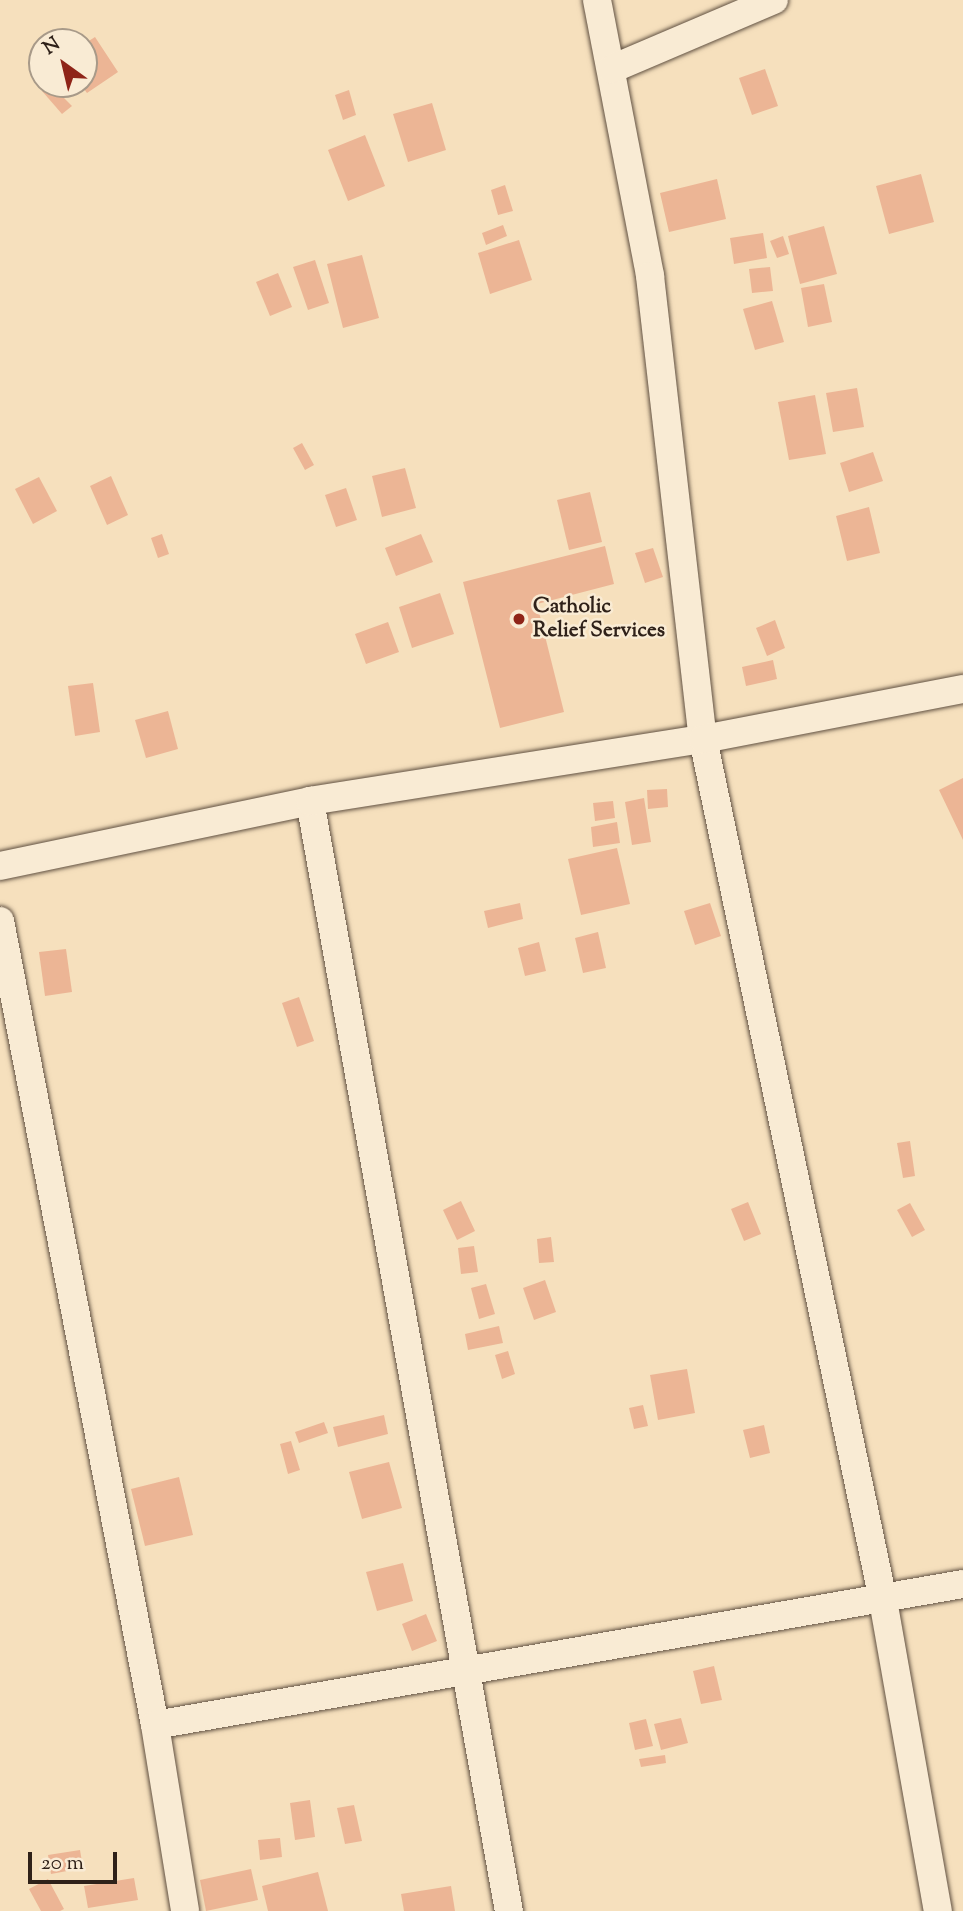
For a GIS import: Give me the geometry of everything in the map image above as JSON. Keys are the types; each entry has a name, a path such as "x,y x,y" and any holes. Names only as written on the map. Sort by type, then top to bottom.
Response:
{"street":[{"path":"597,0 667,397 703,739 883,1600 938,1911"},
{"path":"611,69 774,0"},
{"path":"0,866 310,801 703,739 963,690"},
{"path":"310,801 469,1673 509,1911"},
{"path":"0,921 155,1725 186,1911"},
{"path":"155,1725 469,1673 963,1584"}],"building":[{"path":"98,42 118,72 98,86"},
{"path":"765,69 778,106 752,115 739,78"},
{"path":"349,90 356,115 343,120 335,95"},
{"path":"48,98 64,98 72,106 62,114"},
{"path":"432,103 446,150 408,162 393,114"},
{"path":"365,135 385,186 348,201 328,150"},
{"path":"921,174 934,222 889,234 876,186"},
{"path":"717,179 726,219 669,232 660,193"},
{"path":"505,185 513,211 498,215 491,190"},
{"path":"503,225 507,236 486,245 482,233"},
{"path":"824,226 837,274 800,284 788,236"},
{"path":"763,233 767,258 734,264 730,238"},
{"path":"783,236 789,254 777,258 770,241"},
{"path":"519,240 532,280 490,294 478,253"},
{"path":"362,255 379,318 343,328 327,264"},
{"path":"315,260 329,303 308,310 293,267"},
{"path":"770,267 773,291 752,293 749,269"},
{"path":"278,273 292,307 270,316 256,282"},
{"path":"824,284 832,322 808,327 801,288"},
{"path":"772,301 784,342 755,350 743,309"},
{"path":"857,388 864,427 833,432 826,393"},
{"path":"815,395 826,454 789,460 778,402"},
{"path":"302,443 314,465 305,470 293,448"},
{"path":"873,452 883,481 849,492 840,463"},
{"path":"405,468 416,508 382,517 372,476"},
{"path":"111,476 128,515 107,525 90,486"},
{"path":"39,477 57,511 33,524 15,489"},
{"path":"346,488 357,520 336,527 325,495"},
{"path":"590,492 602,542 569,550 557,500"},
{"path":"869,507 880,553 847,561 836,516"},
{"path":"162,534 169,554 158,558 151,538"},
{"path":"421,534 433,562 396,576 385,548"},
{"path":"605,546 614,584 537,604 564,712 500,728 463,582"},
{"path":"653,548 663,577 645,583 635,553"},
{"path":"440,593 454,634 412,648 399,607"},
{"path":"775,620 785,648 767,656 756,628"},
{"path":"388,622 399,652 366,664 355,634"},
{"path":"773,660 777,679 746,686 742,667"},
{"path":"93,683 100,732 75,736 68,686"},
{"path":"168,711 178,749 146,758 135,720"},
{"path":"963,778 963,840 939,790"},
{"path":"667,789 668,807 648,809 647,790"},
{"path":"644,798 651,842 632,845 625,802"},
{"path":"613,801 615,818 595,821 593,803"},
{"path":"617,822 620,843 593,847 591,827"},
{"path":"617,848 630,904 581,915 568,859"},
{"path":"520,903 523,919 488,928 484,911"},
{"path":"710,903 721,936 695,945 684,911"},
{"path":"598,932 606,968 583,973 575,938"},
{"path":"539,942 546,971 525,976 518,948"},
{"path":"66,949 72,992 45,996 39,952"},
{"path":"299,997 314,1041 297,1047 282,1003"},
{"path":"910,1141 915,1176 903,1178 897,1143"},
{"path":"461,1201 475,1231 457,1240 443,1210"},
{"path":"748,1202 761,1234 744,1241 731,1209"},
{"path":"910,1203 925,1230 912,1237 897,1210"},
{"path":"551,1237 554,1262 539,1263 537,1239"},
{"path":"474,1246 478,1272 461,1274 458,1248"},
{"path":"545,1280 556,1312 534,1320 523,1288"},
{"path":"486,1284 495,1314 479,1319 471,1288"},
{"path":"499,1326 503,1343 468,1350 465,1334"},
{"path":"508,1351 515,1374 502,1379 495,1355"},
{"path":"687,1369 695,1413 658,1420 650,1375"},
{"path":"643,1405 648,1426 634,1429 629,1408"},
{"path":"384,1415 388,1434 338,1447 333,1427"},
{"path":"324,1422 328,1433 299,1443 295,1432"},
{"path":"764,1425 770,1453 750,1458 743,1430"},
{"path":"291,1441 300,1470 288,1474 280,1444"},
{"path":"389,1462 402,1508 362,1519 349,1472"},
{"path":"179,1477 193,1535 145,1546 131,1489"},
{"path":"403,1563 413,1601 377,1611 366,1572"},
{"path":"426,1614 437,1641 412,1651 402,1624"},
{"path":"714,1666 722,1700 701,1704 693,1671"},
{"path":"681,1718 688,1743 661,1750 654,1724"},
{"path":"646,1719 653,1746 635,1750 629,1723"},
{"path":"665,1755 666,1763 641,1767 639,1759"},
{"path":"310,1800 315,1837 295,1840 290,1803"},
{"path":"354,1805 362,1841 345,1844 337,1808"},
{"path":"280,1838 282,1857 260,1860 258,1840"},
{"path":"80,1850 83,1868 51,1874 48,1855"},
{"path":"251,1869 258,1900 206,1911 200,1880"},
{"path":"318,1872 328,1911 268,1911 262,1886"},
{"path":"134,1878 138,1900 88,1908 84,1886"},
{"path":"48,1879 64,1909 60,1911 41,1911 29,1889"},
{"path":"451,1886 455,1911 404,1911 401,1894"}],"place":[{"name":"Catholic Relief Services","path":"519,619"}]}
